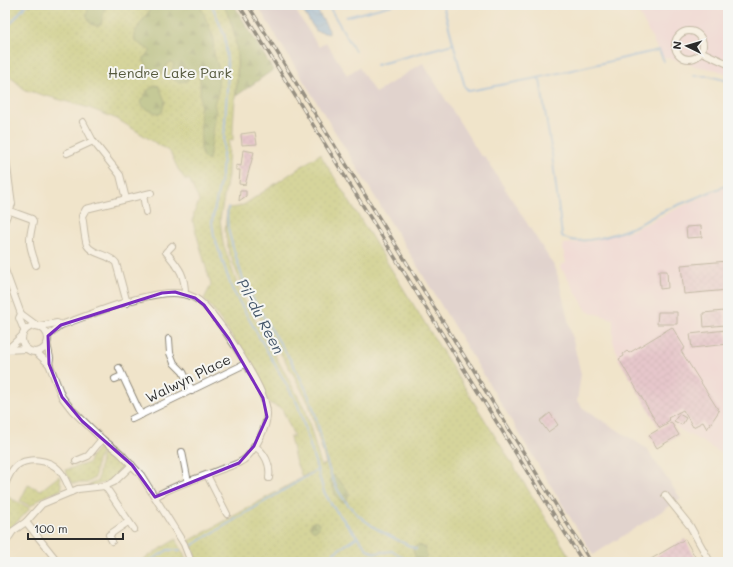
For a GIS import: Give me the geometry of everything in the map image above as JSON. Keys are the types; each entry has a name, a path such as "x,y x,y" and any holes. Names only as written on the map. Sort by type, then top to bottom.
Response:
{"street":[{"path":"686,32 696,33 702,40 702,52 697,57 690,60 683,58 676,50 676,38 686,32"},
{"path":"702,52 728,64"},
{"path":"83,122 94,140 120,175 126,199"},
{"path":"67,153 94,140"},
{"path":"5,153 12,196 10,211 5,220"},
{"path":"127,302 116,263 113,258 92,250 88,246 82,216 86,209 151,193"},
{"path":"143,196 146,212"},
{"path":"10,211 32,218 33,222 29,235 30,245 36,265"},
{"path":"172,246 166,252 181,270 185,280 185,294"},
{"path":"5,270 7,284 21,314 44,329 48,336 47,344 50,358 49,364"},
{"path":"48,336 61,325 127,302 162,293 175,292 185,294 204,305 246,364 263,398 267,411 266,422 254,446 246,457 239,463 188,482 155,497"},
{"path":"21,314 19,318 23,333 22,344 26,349"},
{"path":"7,349 31,326 57,323 61,325"},
{"path":"169,339 166,348 174,362 183,372 192,391"},
{"path":"36,352 45,348 47,344"},
{"path":"7,349 15,351 26,349 36,352 49,364 62,397 72,410 132,465 155,497 182,540 191,562"},
{"name":"Walwyn Place","path":"132,419 246,364"},
{"name":"Walwyn Place","path":"118,368 140,415"},
{"path":"115,379 122,376"},
{"path":"76,461 88,456 102,439"},
{"path":"254,446 262,451 264,455 269,466 269,478"},
{"path":"182,452 188,482"},
{"path":"5,484 16,467 26,461 40,461 58,468 71,492"},
{"path":"5,543 13,531 26,522 42,504 78,489 105,486 132,465"},
{"path":"207,475 227,514"},
{"path":"105,486 134,529"},
{"path":"665,495 690,526 710,562"},
{"path":"26,522 58,562"},
{"path":"112,542 109,535 128,522"}],"highlighted area":[{"path":"175,292 195,298 204,305 229,339 263,398 267,417 254,446 239,463 155,497 132,465 82,421 62,397 49,364 47,344 48,336 61,325 162,293"}],"shaded area":[{"path":"257,5 292,5 319,47 326,42 347,75 359,67 375,93 423,63 480,155 485,157 556,269 581,374 577,401 583,408 646,448 681,499 593,555"},
{"path":"628,5 728,5 728,76 717,70 695,66 661,56 640,15"},
{"path":"728,186 728,458 680,430 671,422 659,427 619,359 613,341 613,319 587,311 560,266 566,263 563,249 564,244 593,241 633,230"}],"green space":[{"name":"Hendre Lake Park","path":"5,5 223,5 231,21 235,37 237,71 233,140 229,141 228,176 220,219 223,243 240,292 306,411 321,466 326,464 309,404 293,374 262,323 238,276 229,252 225,231 227,208 238,207 245,204 320,154 573,562 196,562 194,552 189,541 312,472 302,477 295,460 290,437 294,436 282,409 269,403 244,354 204,299 211,285 193,222 194,213 199,201 189,179 186,181 178,169 170,152 117,119 89,108 25,90 5,72"},
{"path":"88,5 108,5 105,7 101,24 97,26 91,24 87,16"},
{"path":"153,5 200,5 213,36 214,54 219,69 218,93 214,104 216,112 209,160 203,158 201,150 200,76 197,72 180,67 179,71 189,77 188,80 182,82 175,81 170,75 174,64 171,62 168,63 162,73 155,74 144,62 144,57 151,51 135,41 135,32"},
{"path":"223,5 234,5 273,70 236,96 237,49 232,26"},
{"path":"155,85 159,86 165,101 162,112 159,114 144,108 140,102 148,90"},
{"path":"101,444 105,447 97,461 95,478 87,483 72,483 65,470 89,463 91,456"},
{"path":"107,449 122,462 124,467 121,472 109,481 88,486 98,480 101,457"},
{"path":"334,475 347,489 349,494 346,502 341,502 336,496 330,480"},
{"path":"59,476 62,487 61,490 41,498 31,506 20,501 28,485 41,490"},
{"path":"6,496 30,508 5,533"},
{"path":"315,521 320,526 315,531 310,526"},
{"path":"176,539 184,554 186,562 139,562"},
{"path":"419,545 425,548 427,557 424,559 416,558 413,551 413,547"}],"water":[{"path":"299,5 314,5 329,30 329,34 316,31"}],"building":[{"path":"255,132 257,144 242,145 241,134"},
{"path":"243,150 254,152 245,185 239,184 240,170 236,170 236,165 241,166"},
{"path":"240,191 246,191 246,196 239,201"},
{"path":"701,226 702,237 687,238 686,227"},
{"path":"728,261 728,290 684,294 681,265"},
{"path":"659,271 667,271 668,288 660,289"},
{"path":"724,311 725,325 704,327 703,313"},
{"path":"658,312 677,312 677,324 657,324"},
{"path":"672,327 685,348 681,351 719,411 707,429 703,422 693,427 683,410 668,418 670,420 659,427 619,359 624,356 623,354 627,351 629,353"},
{"path":"726,330 728,344 692,348 690,334"},
{"path":"550,413 558,425 548,432 540,421"},
{"path":"679,414 686,418 682,425 674,421"},
{"path":"671,422 679,435 657,448 649,435"},
{"path":"685,539 698,562 646,562"}],"waterway":[{"path":"5,30 26,5"},
{"name":"Pil-du Reen","path":"212,5 225,37 228,73 222,172 212,222 214,236 232,289 298,405 324,492 333,507 368,550 375,553 393,551 409,562"},
{"path":"328,5 355,51"},
{"path":"346,17 392,5"},
{"path":"443,5 465,87 469,91 537,78 540,80 552,154 562,236 577,241 597,239 607,236 626,230 666,210 728,185"},
{"path":"376,65 453,44"},
{"path":"537,78 659,50 664,61"},
{"path":"694,76 709,76 728,81"},
{"path":"228,207 227,220 229,232 242,277 260,312 295,368 309,397 314,409 327,462 336,487 350,507 367,522 386,534 416,549"},
{"path":"191,546 317,470"},
{"path":"325,562 335,552 357,537"},
{"path":"147,562 168,550 180,550"}],"railway":[{"path":"239,5 583,562"},
{"path":"248,5 591,562"}]}
